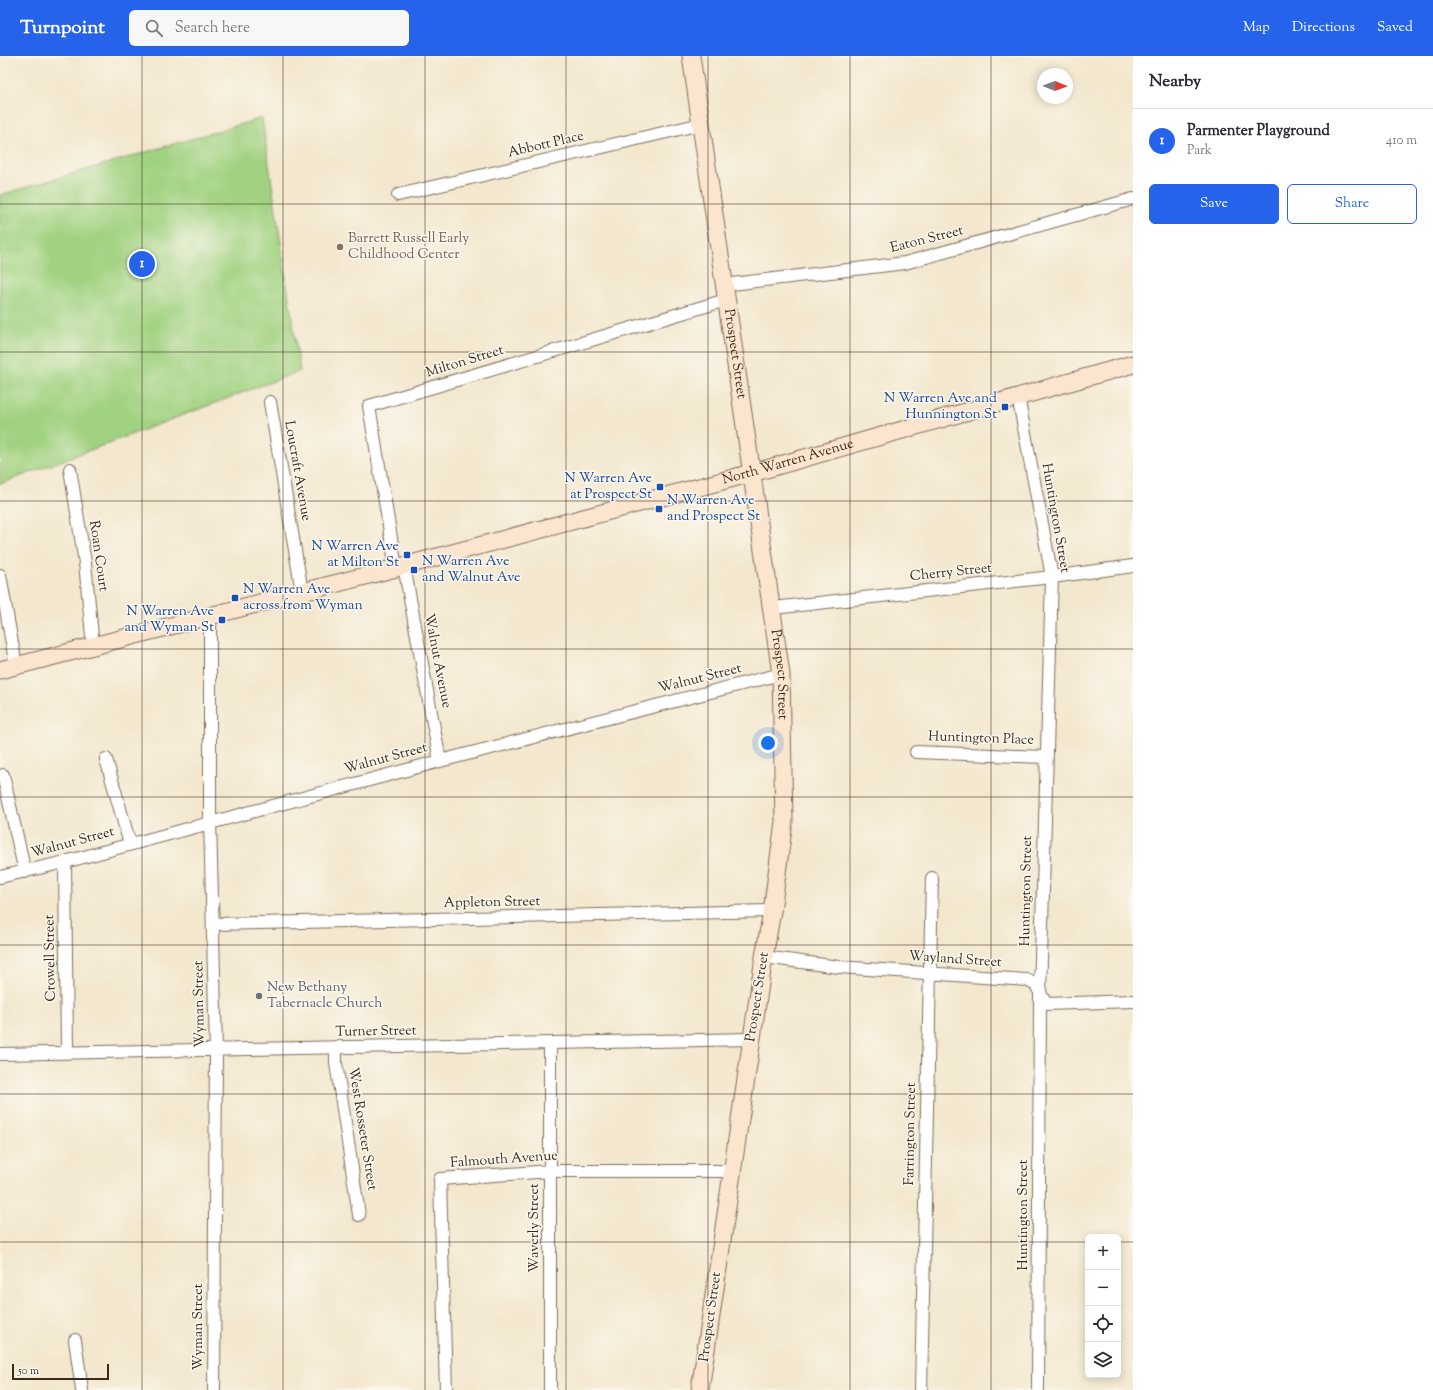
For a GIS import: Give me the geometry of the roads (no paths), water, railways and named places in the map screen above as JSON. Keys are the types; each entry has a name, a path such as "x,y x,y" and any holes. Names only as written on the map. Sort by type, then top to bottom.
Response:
{"street":[{"name":"Prospect Street","path":"691,56 773,608 781,674 784,821 772,911 700,1390"},
{"name":"Abbott Place","path":"398,195 701,124"},
{"name":"Eaton Street","path":"725,292 905,263 1133,198"},
{"name":"Milton Street","path":"400,567 369,406 725,292"},
{"name":"North Warren Avenue","path":"8,668 400,567 752,473 1133,364"},
{"name":"Huntington Street","path":"1018,396 1052,577 1045,757 1040,994 1038,1390"},
{"name":"Loucraft Avenue","path":"270,402 302,592"},
{"name":"Roan Court","path":"70,470 85,563 93,646"},
{"name":"Cherry Street","path":"773,608 1052,577 1133,566"},
{"name":"Walnut Avenue","path":"400,567 440,761"},
{"path":"0,575 8,668"},
{"name":"Wyman Street","path":"210,616 210,822 216,1050 214,1390"},
{"name":"Walnut Street","path":"0,877 65,862 440,761 781,674"},
{"name":"Huntington Place","path":"916,752 1045,757"},
{"path":"106,759 130,844"},
{"path":"3,775 25,872"},
{"name":"Crowell Street","path":"65,862 67,1053"},
{"name":"Farrington Street","path":"921,1390 932,878"},
{"name":"Appleton Street","path":"213,924 772,911"},
{"name":"Wayland Street","path":"764,957 839,967 1027,980 1036,986 1046,1004 1133,1001"},
{"name":"Turner Street","path":"0,1054 752,1039"},
{"name":"Waverly Street","path":"550,1043 550,1390"},
{"name":"West Rosseter Street","path":"336,1047 336,1063 359,1215"},
{"name":"Falmouth Avenue","path":"446,1390 440,1179 550,1171 732,1171"},
{"path":"75,1340 82,1390"}],"place":[{"name":"Barrett Russell Early Childhood Center","path":"340,247"},
{"name":"Parmenter Playground","path":"142,264"},
{"name":"N Warren Ave and Hunnington St","path":"1005,407"},
{"name":"N Warren Ave at Prospect St","path":"660,487"},
{"name":"N Warren Ave and Prospect St","path":"659,509"},
{"name":"N Warren Ave at Milton St","path":"407,555"},
{"name":"N Warren Ave and Walnut Ave","path":"414,570"},
{"name":"N Warren Ave across from Wyman","path":"235,598"},
{"name":"N Warren Ave and Wyman St","path":"222,620"},
{"name":"New Bethany Tabernacle Church","path":"259,996"}]}
